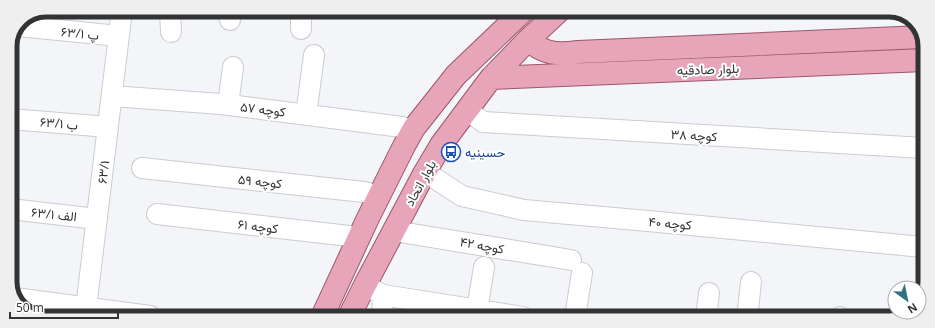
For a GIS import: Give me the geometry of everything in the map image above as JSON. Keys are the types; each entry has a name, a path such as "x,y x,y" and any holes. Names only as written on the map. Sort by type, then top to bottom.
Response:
{"main road":[{"path":"325,311 358,238 413,131 456,75 517,17"},
{"name":"بلوار اتحاد","path":"355,311 374,290 394,231 441,145 491,78 553,17"},
{"name":"بلوار صادقیه","path":"528,40 536,46 552,53 566,54 916,37"},
{"path":"732,68 728,58 734,45"},
{"name":"بلوار صادقیه","path":"491,78 918,60"}],"street":[{"name":"۶۳/۱","path":"86,308 121,17"},
{"path":"170,17 171,32"},
{"name":"۶۳/۱ پ","path":"25,27 119,36"},
{"path":"306,114 314,55"},
{"path":"228,105 233,67"},
{"name":"کوچه ۵۷","path":"112,96 228,105 306,114 402,127 413,131"},
{"name":"کوچه ۳۸","path":"467,110 483,122 918,148"},
{"name":"۶۳/۱ ب","path":"17,120 108,127"},
{"name":"کوچه ۵۹","path":"142,168 364,192 379,196"},
{"name":"کوچه ۴۰","path":"425,172 462,196 524,210 918,246"},
{"name":"۶۳/۱ الف","path":"17,210 97,219"},
{"name":"کوچه ۶۱","path":"157,214 358,238"},
{"name":"کوچه ۴۲","path":"394,231 576,267 575,311"},
{"path":"477,310 484,267"},
{"path":"748,311 751,282"},
{"path":"374,290 424,309 483,311"},
{"path":"374,290 380,311"},
{"path":"707,311 708,293"},
{"path":"23,299 108,311"}],"place":[{"name":"حسینیه","path":"451,152"}]}
